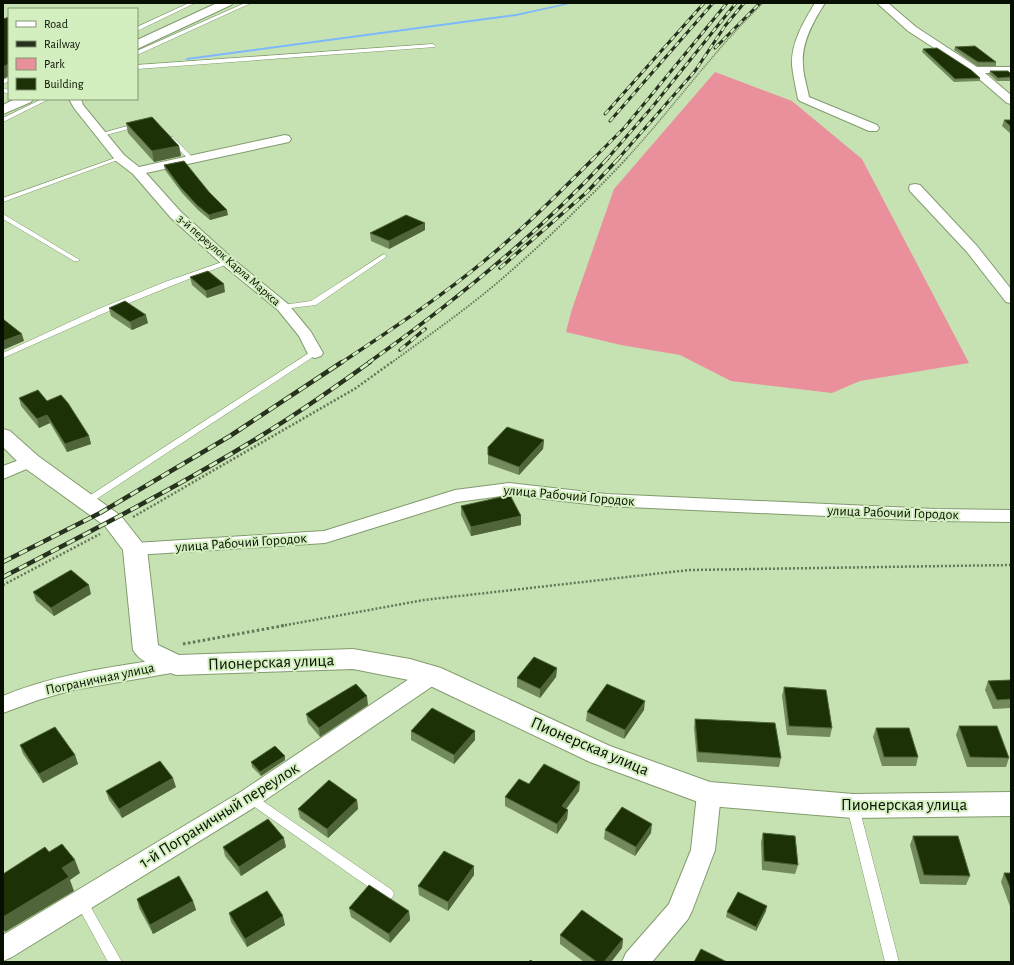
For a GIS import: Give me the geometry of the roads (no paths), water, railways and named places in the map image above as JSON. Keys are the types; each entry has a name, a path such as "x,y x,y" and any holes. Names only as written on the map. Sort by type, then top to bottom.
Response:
{"street":[{"path":"138,45 226,3"},
{"path":"820,3 812,15 798,52 798,69 804,99 873,128"},
{"path":"882,3 912,29 975,70 1011,101"},
{"path":"975,70 1011,70"},
{"path":"3,110 24,100"},
{"name":"3-й переулок Карла Маркса","path":"75,100 78,106 120,158 137,171 176,215 228,262 283,307 306,335 315,353"},
{"path":"137,171 285,139"},
{"path":"916,188 972,249 1011,299"},
{"path":"3,435 30,461 118,525 135,550 146,650 176,665"},
{"path":"3,472 30,461"},
{"name":"улица Рабочий Городок","path":"135,550 325,537 455,496 509,489 606,500 935,515 1011,516"},
{"name":"Пионерская улица","path":"176,665 353,659 410,669 432,675 600,754 709,794 853,806 1011,804"},
{"name":"Пограничная улица","path":"3,705 13,700 60,685 104,676 176,665"},
{"name":"1-й Пограничный переулок","path":"3,949 250,798 432,675"},
{"path":"635,962 679,911 703,850 709,794"}],"lane":[{"path":"138,28 193,3"},
{"path":"138,53 249,3"},
{"path":"138,67 433,46"},
{"path":"3,120 44,100"},
{"path":"102,134 148,123"},
{"path":"166,132 191,159"},
{"path":"3,200 120,158"},
{"path":"3,216 76,260"},
{"path":"283,307 313,303 384,256"},
{"path":"3,356 99,312 228,262"},
{"path":"86,502 315,353"},
{"path":"250,798 388,894"},
{"path":"853,806 892,962"},
{"path":"81,901 115,962"}],"waterway":[{"path":"187,59 516,15 572,3"}],"railway":[{"path":"605,114 704,3"},
{"path":"610,121 713,3"},
{"path":"594,158 625,127 727,3"},
{"path":"607,159 653,106 736,3"},
{"path":"618,159 695,71 725,26 744,3"},
{"path":"715,48 760,3"},
{"path":"341,363 431,302 466,276 526,225 594,158"},
{"path":"368,363 463,292 524,241 608,158"},
{"path":"500,268 587,192 619,158"},
{"path":"400,350 425,329"},
{"path":"3,562 100,513 230,436 342,362"},
{"path":"3,577 132,509 228,456 301,410 370,362"}]}
